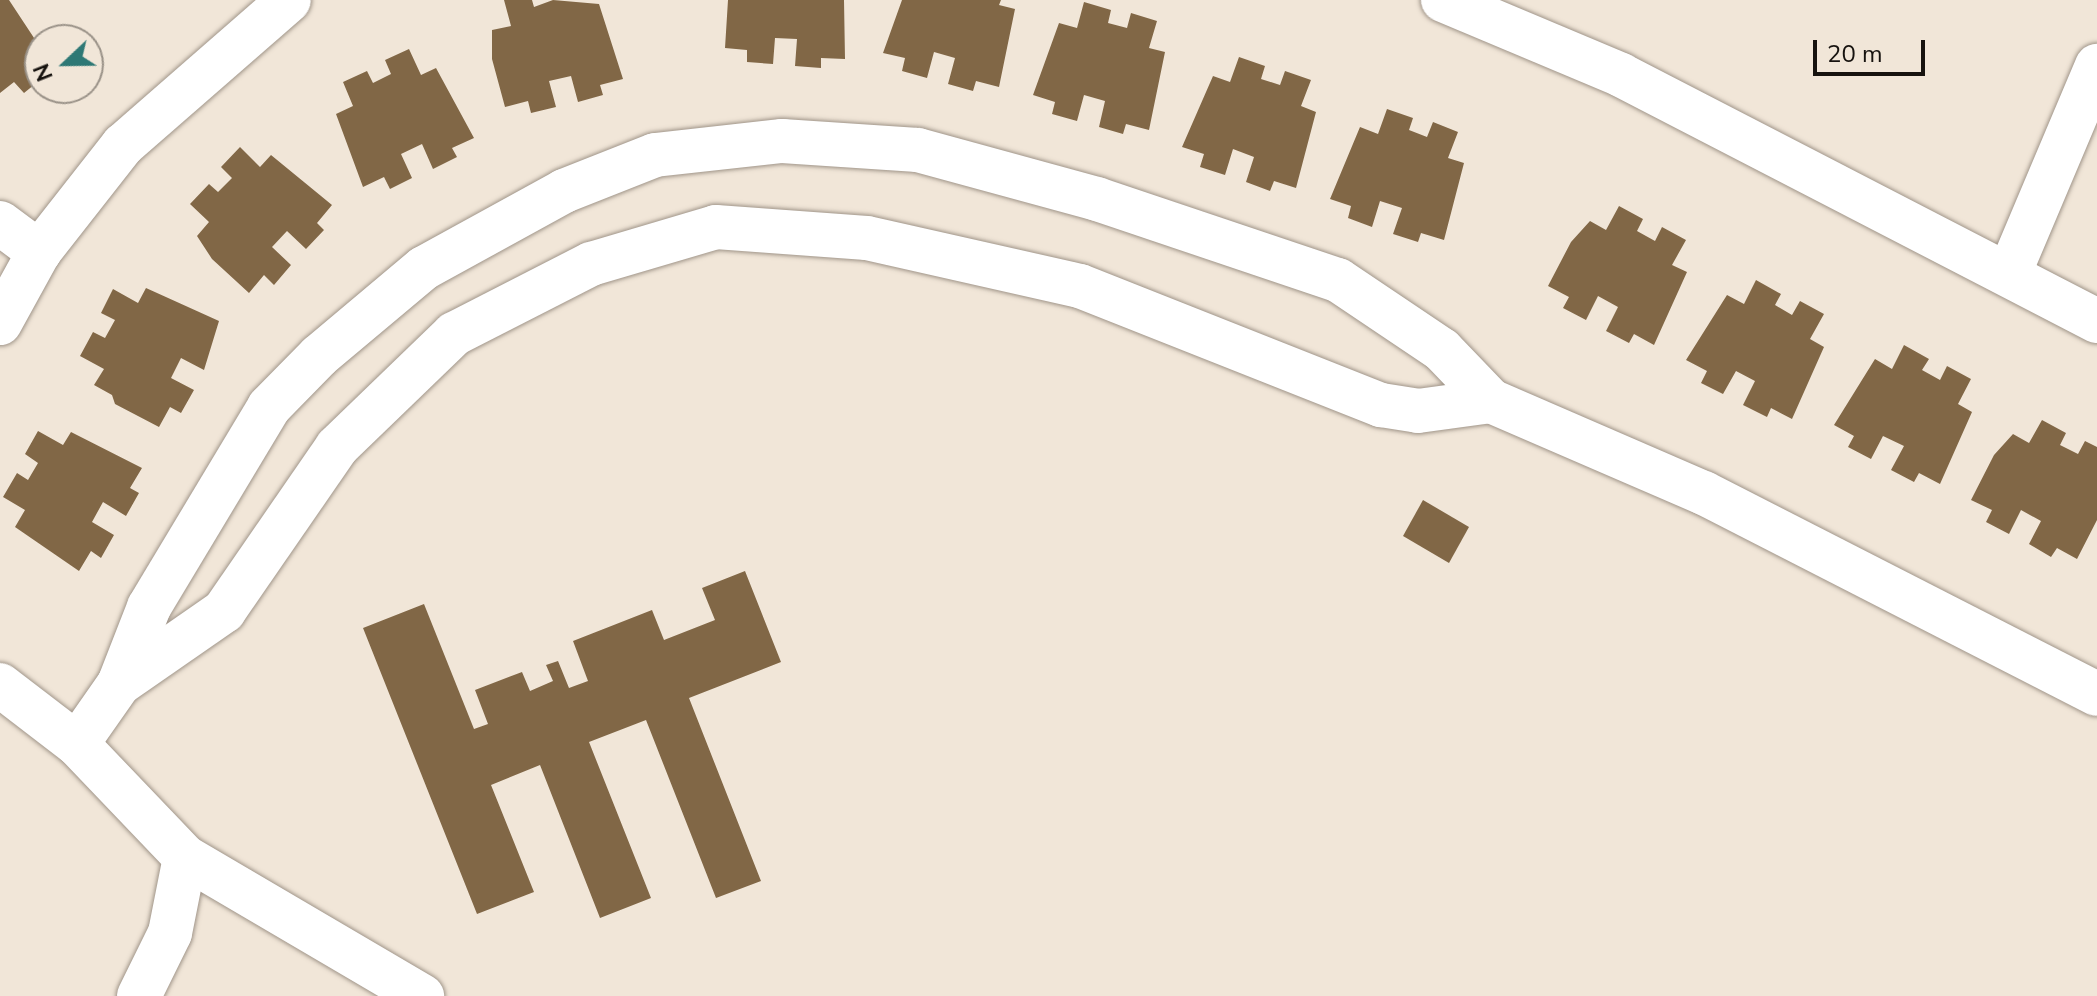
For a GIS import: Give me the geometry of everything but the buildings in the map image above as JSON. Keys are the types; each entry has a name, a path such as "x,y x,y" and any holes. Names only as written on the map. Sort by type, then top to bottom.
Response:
{"street":[{"path":"0,323 39,252 123,145 289,0"},
{"path":"1443,0 1621,75 2097,321"},
{"path":"2009,274 2097,66"},
{"path":"77,744 119,684 149,607 269,407 319,356 424,268 564,191 655,155 782,141 918,150 1097,199 1338,280 1442,350 1491,401 1704,493 2097,694"},
{"path":"0,223 39,252"},
{"path":"119,684 224,611 337,447 454,334 591,264 716,227 867,238 1080,286 1381,405 1418,411 1491,401"},
{"path":"0,685 77,744 185,857 422,996"},
{"path":"139,996 170,933 185,857"}]}
